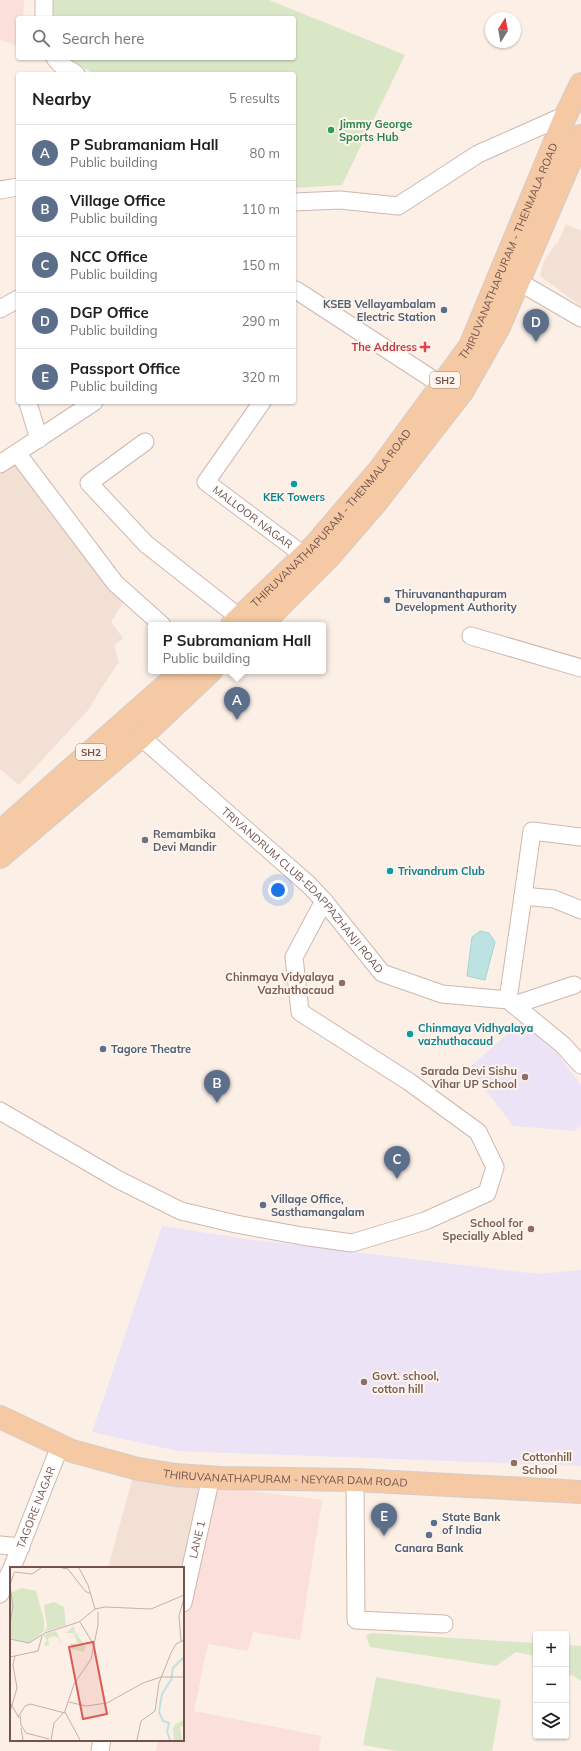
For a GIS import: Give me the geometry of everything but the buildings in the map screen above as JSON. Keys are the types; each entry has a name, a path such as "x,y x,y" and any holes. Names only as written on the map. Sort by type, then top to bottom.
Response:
{"main road":[{"name":"THIRUVANATHAPURAM - THENMALA ROAD","path":"510,277 566,115 581,84"},
{"path":"263,622 312,561 375,504 450,391 496,333 510,277 581,136"},
{"name":"THIRUVANATHAPURAM - THENMALA ROAD","path":"236,621 312,561"},
{"name":"SH2","path":"0,832 179,674"},
{"path":"0,857 140,737 208,674"},
{"name":"THIRUVANATHAPURAM - NEYYAR DAM ROAD","path":"0,1416 72,1451 138,1469 176,1475 355,1480 581,1492"}],"street":[{"path":"44,0 44,16"},
{"path":"57,60 60,64 73,72"},
{"path":"296,202 340,200 398,206 478,154 566,115"},
{"path":"0,190 16,187"},
{"path":"510,277 581,318"},
{"path":"296,290 450,391"},
{"path":"0,309 16,300"},
{"path":"28,404 39,438"},
{"path":"0,464 91,404"},
{"name":"MALLOOR NAGAR","path":"261,404 206,482 312,561"},
{"path":"145,442 88,483 146,544 236,621"},
{"path":"17,453 115,583 159,622"},
{"path":"471,636 581,668"},
{"name":"TRIVANDRUM CLUB-EDAPPAZHANJI ROAD","path":"140,737 309,885 324,901 382,973 442,994 511,1002"},
{"path":"511,1002 532,831 581,837"},
{"path":"523,896 554,899 581,910"},
{"path":"0,1111 117,1179 181,1211 236,1224 302,1236 352,1243 425,1221 487,1193 495,1167 478,1132 408,1081 300,1012 294,957 324,901"},
{"path":"511,1002 574,985"},
{"path":"511,1002 563,1045 581,1065"},
{"name":"TAGORE NAGAR","path":"12,1567 22,1547 60,1446"},
{"name":"LANE 1","path":"184,1598 211,1476"},
{"path":"355,1480 356,1620 444,1624"},
{"path":"0,1545 22,1547"},
{"name":"TAGORE NAGAR","path":"0,1594 10,1571"},
{"path":"100,1751 102,1741"}],"shaded area":[{"path":"0,0 24,0 23,16 16,16 16,46 0,39"},
{"path":"566,224 581,231 581,306 540,276 544,261 554,246 558,243"},
{"path":"16,460 125,600 111,622 123,638 114,646 119,662 89,709 19,785 0,769 0,470"},
{"name":"Sarada Devi Sishu Vihar UP School","path":"521,1022 557,1053 581,1085 581,1125 575,1131 513,1126 469,1068"},
{"path":"162,1226 253,1240 538,1274 581,1270 581,1466 178,1451 92,1432"},
{"path":"133,1476 202,1484 183,1567 108,1567"},
{"path":"213,1486 322,1500 300,1640 253,1632 248,1651 208,1644 194,1711 321,1736 319,1751 156,1751 158,1741 184,1741 184,1622"}],"green space":[{"name":"Jimmy George Sports Hub","path":"52,0 269,0 405,55 342,185 296,188 296,72 91,72 71,60 296,60 296,16 54,16"},
{"path":"372,1633 533,1643 533,1656 516,1652 496,1666 370,1647 366,1635"},
{"path":"569,1645 581,1646 581,1681 572,1675 569,1676"},
{"path":"376,1677 501,1700 492,1751 397,1751 363,1745"}],"water":[{"path":"480,931 489,933 495,942 485,980 467,976 472,937"}],"place":[{"name":"Jimmy George Sports Hub","path":"331,130"},
{"name":"KSEB Vellayambalam Electric Station","path":"444,310"},
{"name":"DGP Office","path":"536,342"},
{"name":"The Address","path":"425,347"},
{"name":"KEK Towers","path":"294,484"},
{"name":"Thiruvananthapuram Development Authority","path":"387,600"},
{"name":"P Subramaniam Hall","path":"237,720"},
{"name":"Remambika Devi Mandir","path":"145,840"},
{"name":"Trivandrum Club","path":"390,871"},
{"name":"Chinmaya Vidyalaya Vazhuthacaud","path":"342,983"},
{"name":"Chinmaya Vidhyalaya vazhuthacaud","path":"410,1034"},
{"name":"Tagore Theatre","path":"103,1049"},
{"name":"Sarada Devi Sishu Vihar UP School","path":"525,1077"},
{"name":"Village Office","path":"217,1103"},
{"name":"NCC Office","path":"397,1179"},
{"name":"Village Office, Sasthamangalam","path":"263,1205"},
{"name":"School for Specially Abled","path":"531,1229"},
{"name":"Govt. school, cotton hill","path":"364,1382"},
{"name":"Cottonhill School","path":"514,1463"},
{"name":"State Bank of India","path":"434,1523"},
{"name":"Canara Bank","path":"429,1535"},
{"name":"Passport Office","path":"384,1536"}]}
